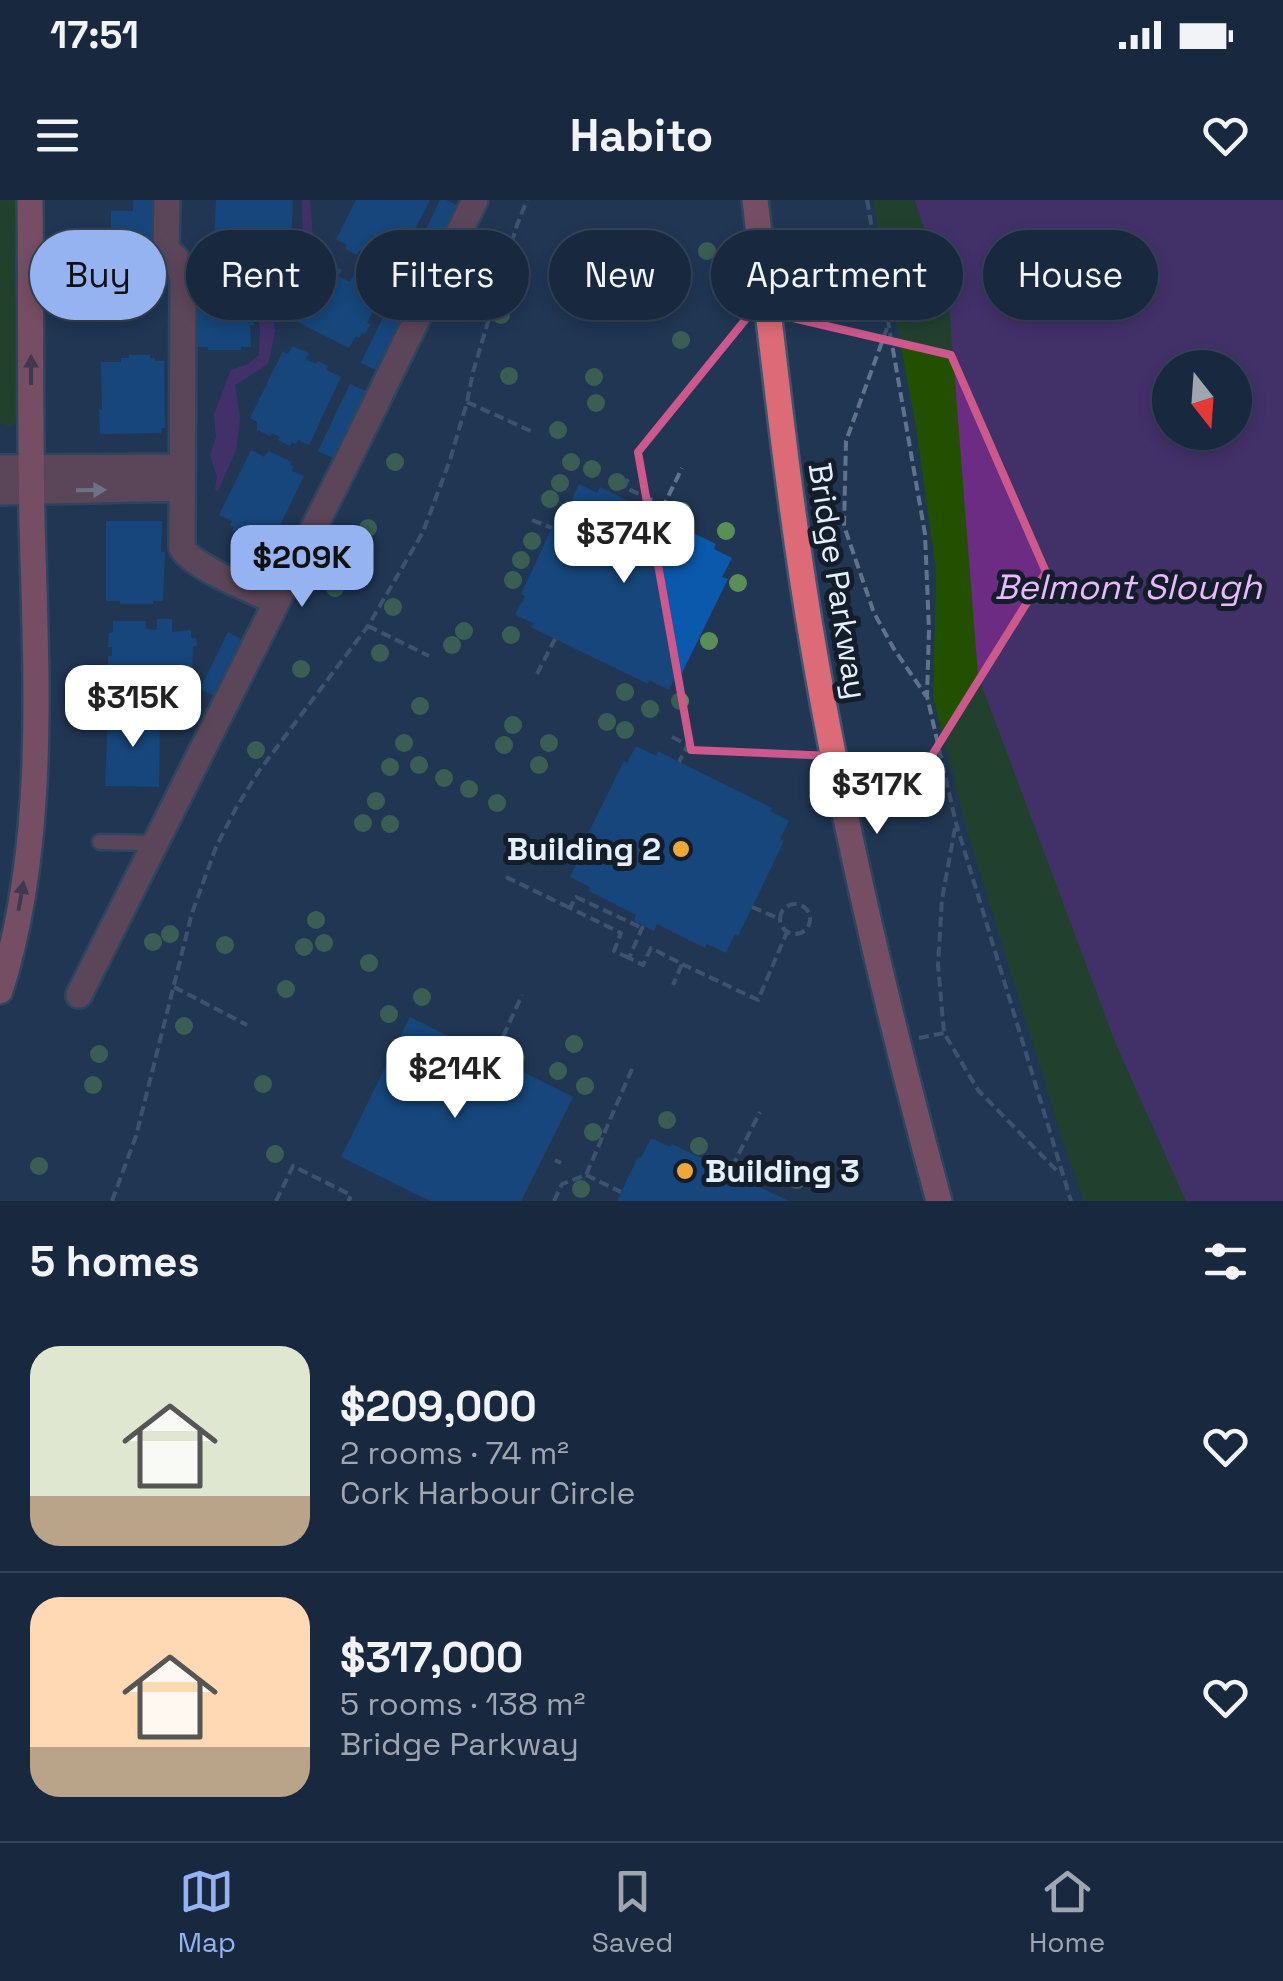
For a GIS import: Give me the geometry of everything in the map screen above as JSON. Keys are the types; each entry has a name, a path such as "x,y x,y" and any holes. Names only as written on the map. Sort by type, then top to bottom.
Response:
{"street":[{"path":"0,991 22,895 32,814 30,200"},
{"path":"166,200 166,250 176,258 182,278 181,542 187,556 275,601"},
{"path":"78,995 475,200"},
{"name":"Bridge Parkway","path":"755,200 795,528 832,751 852,855 939,1201"},
{"path":"0,468 31,480"},
{"path":"0,492 31,480 182,478"}],"lane":[{"path":"100,842 154,843"}],"path":[{"path":"112,1201 136,1136 203,880 216,847 260,771 368,626 423,532 450,460 527,200"},
{"path":"867,200 925,534 927,696 956,823 1071,1201"},
{"path":"889,324 846,441 844,526 874,613 927,696"},
{"path":"468,402 533,432"},
{"path":"628,479 624,487 663,508 682,468"},
{"path":"532,520 552,528"},
{"path":"828,529 844,526"},
{"path":"368,626 430,656"},
{"path":"538,674 554,639"},
{"path":"672,738 688,744 679,762"},
{"path":"956,823 942,899 938,965 944,1033 978,1090 1063,1178"},
{"path":"506,877 621,932 614,951 643,964 651,948 758,1000 787,932"},
{"path":"570,908 576,897 643,927 629,958"},
{"path":"798,904 807,909 807,928 798,934 787,932 781,926 781,911 798,904"},
{"path":"752,907 780,918"},
{"path":"673,984 682,964"},
{"path":"174,987 247,1025"},
{"path":"497,1050 522,995"},
{"path":"554,1201 562,1184 586,1175 632,1068"},
{"path":"732,1167 760,1112"},
{"path":"276,1201 293,1166 352,1195 350,1201"},
{"path":"586,1175 621,1192"}],"highlighted area":[{"path":"754,309 951,355 1046,572 929,760 691,750 638,452"}],"green space":[{"path":"0,200 16,200 17,423 9,427 0,423"},
{"path":"873,200 915,200 925,230 879,230"},
{"path":"896,320 950,320 979,674 1116,1043 1186,1201 1084,1201 1066,1150 968,834 933,697 936,570"}],"water":[{"path":"302,200 310,200 312,230 303,230"},
{"name":"Belmont Slough","path":"915,200 1283,200 1283,1201 1186,1201 1116,1044 978,675 950,320 963,320 963,230 925,230"},
{"path":"259,320 273,320 275,331 268,364 235,385 240,418 236,450 218,491 210,455 216,437 214,414 231,370 259,355"}],"building":[{"path":"133,200 153,200 153,230 111,230 111,211 133,211"},
{"path":"216,200 293,200 292,230 215,230"},
{"path":"356,200 430,200 414,230 356,230 356,254 336,239"},
{"path":"440,200 461,207 450,230 425,230"},
{"path":"336,267 342,270 338,276 350,282 356,276 356,320 369,320 371,324 349,348 294,320 336,320"},
{"path":"195,320 254,320 254,325 250,325 251,347 195,347"},
{"path":"382,320 405,320 380,372 361,363"},
{"path":"292,346 309,353 306,359 328,366 326,370 341,377 309,445 298,440 290,446 272,433 270,436 257,430 257,422 250,418 283,351 288,354"},
{"path":"150,355 155,361 164,361 165,428 161,428 161,433 100,434 101,362 121,362 121,358"},
{"path":"350,384 370,393 337,460 318,451"},
{"path":"251,450 264,457 269,451 291,462 292,471 304,476 273,540 261,534 252,540 232,530 232,521 219,515"},
{"path":"579,484 597,493 600,487 649,511 652,504 672,514 669,521 716,544 714,549 732,558 722,577 728,579 682,673 678,671 669,690 649,680 648,684 555,639 515,615 552,528"},
{"path":"106,521 162,521 163,601 106,601"},
{"path":"157,619 172,619 172,632 191,630 191,638 196,638 189,685 116,685 116,673 108,668 113,621 146,621 146,629 157,630"},
{"path":"228,632 249,643 221,699 200,689"},
{"path":"118,711 150,711 150,715 160,715 159,787 105,786 108,715 118,715"},
{"name":"Building 2","path":"636,746 656,756 658,751 772,808 770,811 789,821 780,839 784,841 726,953 707,944 705,948 657,924 654,931 634,921 636,915 570,877 624,761 627,763"},
{"path":"410,1017 481,1052 485,1044 507,1055 503,1062 573,1097 521,1201 430,1201 341,1157"},
{"name":"Building 3","path":"651,1138 721,1168 724,1163 744,1173 742,1179 789,1201 617,1201"}],"place":[{"name":"Building 2","path":"681,849"},
{"name":"Building 3","path":"685,1171"}]}
